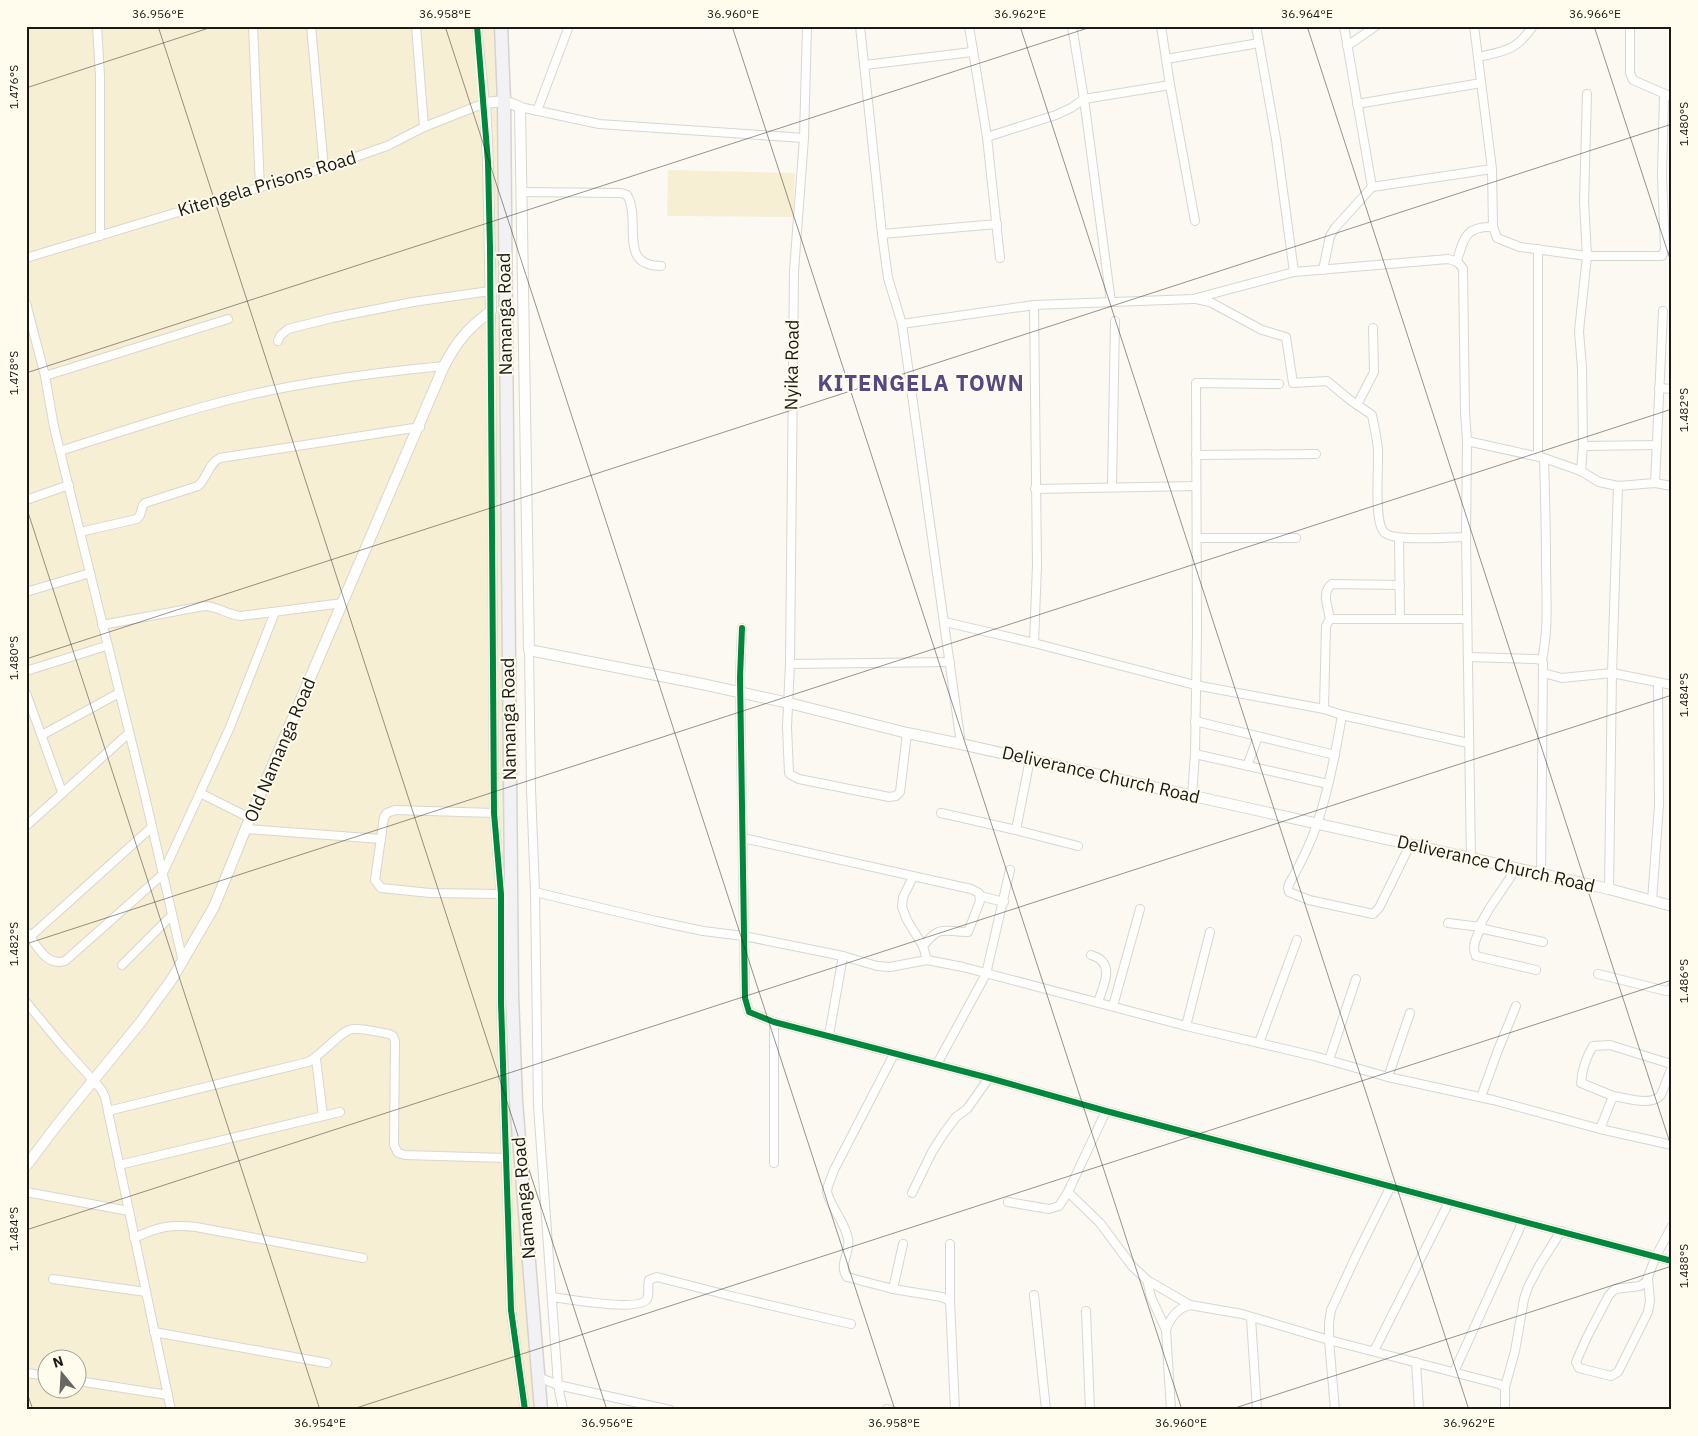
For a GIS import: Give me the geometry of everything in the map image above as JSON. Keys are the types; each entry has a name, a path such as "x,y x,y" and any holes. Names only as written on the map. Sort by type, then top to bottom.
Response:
{"highway":[{"name":"Namanga Road","path":"501,26 504,101 512,995 516,1092 541,1410"}],"street":[{"path":"97,26 100,76 100,236"},
{"path":"253,26 260,188"},
{"path":"311,26 324,168"},
{"path":"416,26 424,127"},
{"path":"477,26 485,103 488,162 494,813 501,894 501,1003 512,1310 525,1410"},
{"path":"536,111 569,26"},
{"name":"Nyika Road","path":"807,26 804,138 793,281 788,768 791,775 799,779 889,797 896,796 900,792 907,733"},
{"path":"860,26 882,234 890,287 902,324 961,744"},
{"path":"969,26 987,137 1000,258"},
{"path":"1072,26 1084,99 1111,302"},
{"path":"1161,26 1195,221"},
{"path":"1256,26 1276,139 1294,272"},
{"path":"1344,26 1372,187"},
{"path":"1347,46 1376,26"},
{"path":"1474,26 1492,169 1494,227 1497,238 1520,247 1587,256 1659,256 1664,253 1665,237 1662,176 1668,95 1632,80 1630,73 1630,26"},
{"path":"1478,56 1506,51 1516,46 1526,37 1533,26"},
{"path":"1166,59 1259,43"},
{"path":"865,65 972,52"},
{"path":"1357,104 1481,83"},
{"path":"987,137 1056,115 1084,99 1170,85"},
{"path":"1580,471 1583,446 1582,368 1578,331 1587,256 1584,202 1587,94"},
{"path":"504,101 536,111 599,124 804,138"},
{"name":"Kitengela Prisons Road","path":"26,258 324,168 386,146 424,127 485,103 504,101"},
{"path":"520,107 538,1106 558,1385 563,1410"},
{"path":"1323,270 1330,236 1372,187 1492,169"},
{"path":"522,192 621,193 627,196 633,212 634,251 641,262 650,266 661,266"},
{"path":"882,234 997,224"},
{"path":"1457,261 1461,245 1467,233 1474,228 1482,226 1494,227"},
{"path":"1538,250 1541,457 1547,536 1547,618 1542,660 1541,875"},
{"path":"1193,299 1294,272 1448,259 1457,261 1463,269 1464,402 1467,441 1466,537 1471,860"},
{"path":"278,341 280,336 288,330 312,322 413,302 490,291"},
{"path":"902,324 1034,305 1193,299 1210,302 1262,330 1286,337 1293,383 1327,381 1357,406 1372,415 1378,450 1377,495 1380,526 1386,534 1400,538 1466,537"},
{"path":"26,303 106,646 152,827 183,962"},
{"path":"1034,305 1036,565 1034,642"},
{"name":"Old Namanga Road","path":"26,1166 140,1023 183,962 214,907 250,818 420,426 444,366 454,346 464,333 490,311"},
{"path":"1655,483 1663,311"},
{"path":"44,376 228,319"},
{"path":"1112,487 1115,321"},
{"path":"1357,406 1374,372 1373,328"},
{"path":"60,451 179,414 250,395 392,371 444,366"},
{"path":"1192,796 1195,754 1196,383 1279,384"},
{"path":"1660,388 1672,388"},
{"path":"80,532 137,519 145,503 198,486 203,482 212,464 220,458 420,426"},
{"path":"1467,441 1541,457 1580,471 1599,482 1618,486 1655,483 1672,486"},
{"path":"1583,446 1657,445"},
{"path":"1196,455 1316,454"},
{"path":"26,500 69,486"},
{"path":"1035,489 1196,486"},
{"path":"1609,890 1612,673 1618,486"},
{"path":"492,511 507,508"},
{"path":"1197,538 1296,538"},
{"path":"1400,538 1400,619"},
{"path":"26,592 90,573"},
{"path":"1324,709 1326,626 1330,619 1326,594 1327,587 1332,584 1400,585"},
{"path":"102,625 204,606 212,606 232,616 241,616 343,603"},
{"path":"152,827 29,934 41,952 50,960 64,961 162,875 230,727 274,612"},
{"path":"1330,619 1467,619"},
{"path":"945,622 1034,642 1195,685 1324,709 1342,715 1468,743"},
{"path":"742,628 740,654 744,936 746,1005 749,1012 774,1022 1672,1261"},
{"path":"493,640 508,640"},
{"path":"26,671 106,646"},
{"name":"Deliverance Church Road","path":"529,650 789,703 907,733 1030,759 1609,890 1672,906"},
{"path":"1469,657 1542,660"},
{"path":"790,664 950,662"},
{"path":"1543,673 1562,678 1612,673 1658,684 1672,685"},
{"path":"1652,901 1659,804 1658,684"},
{"path":"26,693 62,792"},
{"path":"42,735 119,693"},
{"path":"1342,715 1336,755 1317,824 1304,856 1289,884 1289,892 1309,900 1373,914 1379,908 1410,845"},
{"path":"1195,721 1336,755"},
{"path":"26,826 129,733"},
{"path":"1247,766 1258,737"},
{"path":"1195,754 1328,784"},
{"path":"1016,830 1030,759"},
{"path":"200,792 250,818"},
{"path":"494,813 391,811 384,817 375,880 381,888 430,893 501,894"},
{"path":"941,813 1078,846"},
{"path":"246,829 381,839"},
{"path":"743,838 971,889 979,893 980,896 1004,902"},
{"path":"1516,869 1480,923 1481,927 1474,950 1476,956 1536,970"},
{"path":"937,1064 986,974 1010,870"},
{"path":"913,877 903,897 902,907 906,920 923,946 927,960"},
{"path":"535,892 666,923 703,931 744,936 843,956 877,966 890,967 927,960 963,967 1186,1026 1329,1060 1388,1077 1481,1097 1600,1129 1672,1145"},
{"path":"923,946 933,934 940,930 968,932 976,914 980,896"},
{"path":"1113,1006 1140,909"},
{"path":"122,965 172,916"},
{"path":"1448,923 1481,927 1543,942"},
{"path":"1186,1026 1210,932"},
{"path":"1259,1043 1297,940"},
{"path":"1091,955 1098,957 1107,968 1107,974 1098,1002"},
{"path":"828,1036 843,956"},
{"path":"1598,974 1666,991 1672,987"},
{"path":"1329,1060 1356,979"},
{"path":"26,1002 94,1081 105,1097 171,1410"},
{"path":"1481,1097 1516,1006"},
{"path":"1388,1077 1410,1013"},
{"path":"774,1022 774,1163"},
{"path":"108,1111 308,1062 316,1059 349,1030 354,1028 389,1034 393,1036 395,1041 394,1145 398,1153 405,1155 506,1158"},
{"path":"1610,1045 1671,1064 1672,1067 1658,1098 1648,1102 1613,1096 1581,1083 1586,1058 1593,1046 1610,1045"},
{"path":"894,1054 834,1170 828,1186 827,1192 849,1239 843,1268 844,1273 847,1277 893,1289 942,1298 950,1302"},
{"path":"316,1059 323,1116"},
{"path":"912,1193 932,1152 944,1133 956,1117 967,1109 989,1078"},
{"path":"1600,1129 1613,1096"},
{"path":"1008,1202 1055,1208 1059,1206 1068,1192 1106,1110"},
{"path":"119,1165 340,1112"},
{"path":"1335,1410 1329,1322 1335,1300 1391,1186"},
{"path":"26,1192 129,1211"},
{"path":"1068,1192 1100,1223 1132,1266 1147,1280 1190,1305 1242,1314 1329,1340 1505,1387"},
{"path":"1374,1351 1450,1202"},
{"path":"1454,1372 1523,1221"},
{"path":"134,1238 156,1228 180,1225 362,1258"},
{"path":"1648,1279 1640,1286 1615,1289 1609,1295 1576,1362 1579,1368 1612,1376 1618,1372 1648,1312 1650,1301 1648,1279 1656,1256 1672,1226"},
{"path":"1505,1410 1505,1387 1516,1351 1523,1304 1528,1287 1561,1231"},
{"path":"893,1289 903,1244"},
{"path":"950,1244 950,1302 955,1410"},
{"path":"552,1297 599,1303 639,1305 648,1297 650,1280 657,1277 851,1324"},
{"path":"53,1280 146,1292"},
{"path":"1147,1280 1151,1297 1166,1330 1170,1410"},
{"path":"1034,1295 1046,1410"},
{"path":"1166,1330 1171,1318 1190,1305"},
{"path":"1086,1311 1090,1410"},
{"path":"1251,1318 1257,1410"},
{"path":"154,1332 327,1363"},
{"path":"1416,1362 1420,1410"},
{"path":"538,1377 558,1385 670,1410"},
{"path":"88,1383 168,1395"}],"shaded area":[{"path":"26,26 501,26 512,995 541,1410 26,1410"},
{"path":"668,170 795,173 793,217 667,216"}],"cycle path":[{"path":"477,26 488,162 494,813 501,894 501,1003 511,1310 525,1410"},
{"path":"742,628 740,677 745,998 749,1012 774,1022 1672,1261"}],"district":[{"name":"KITENGELA TOWN","path":"921,383"}]}
